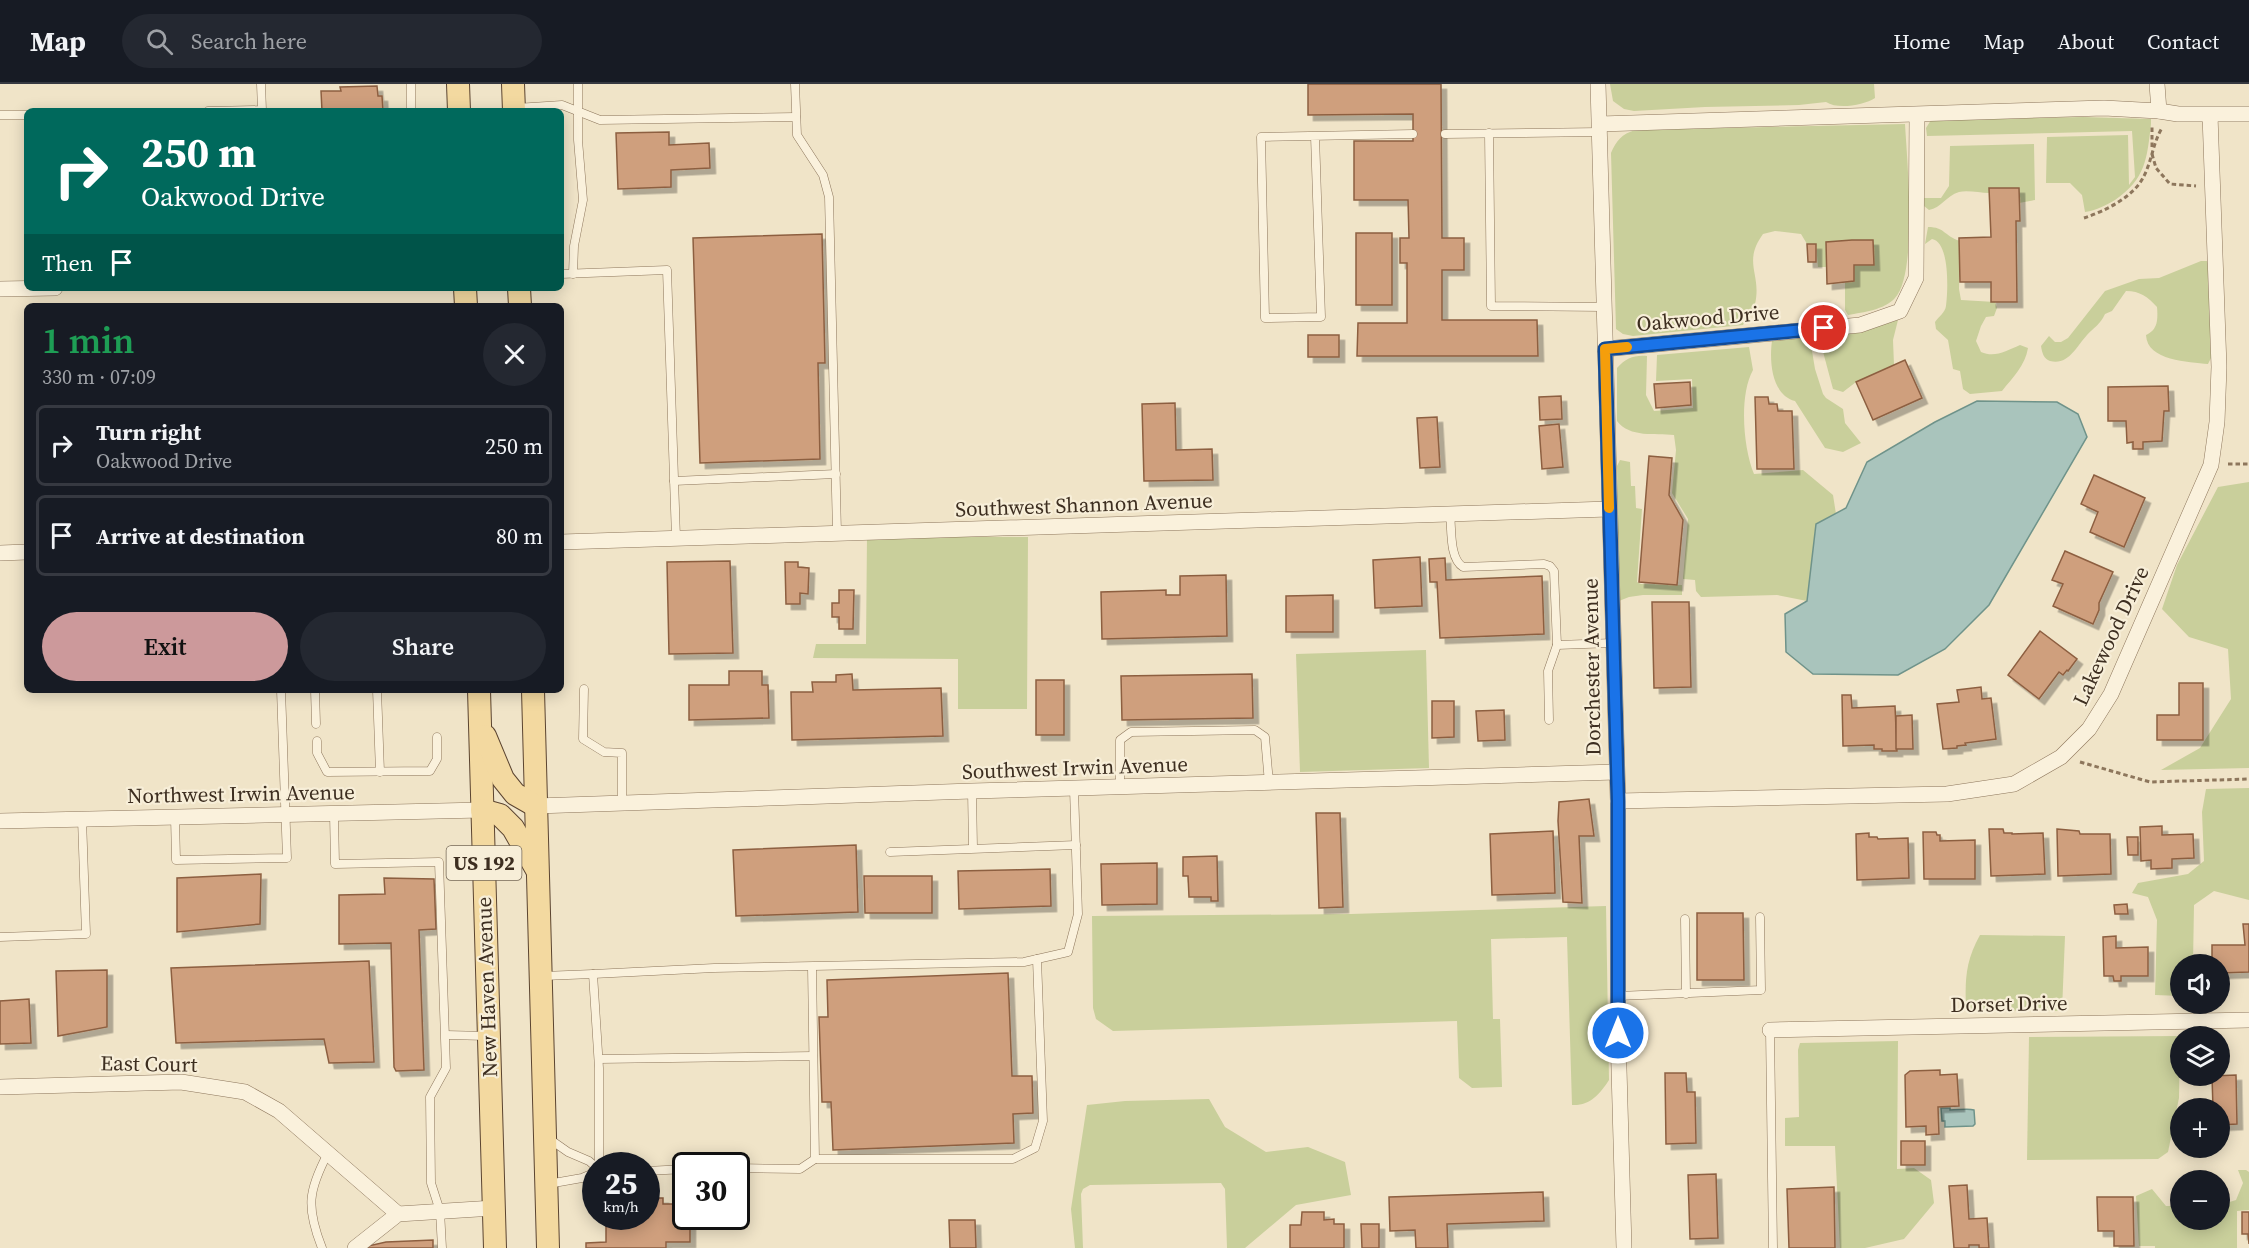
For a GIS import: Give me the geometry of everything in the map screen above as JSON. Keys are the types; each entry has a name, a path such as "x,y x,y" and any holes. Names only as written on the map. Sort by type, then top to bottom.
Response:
{"main road":[{"path":"458,84 459,108"},
{"path":"513,84 514,108"},
{"name":"New Haven Avenue","path":"479,693 495,1248"},
{"name":"US 192","path":"533,693 548,1248"},
{"path":"480,724 503,779 515,794 536,807"},
{"path":"482,810 500,815 513,828 539,874"}],"street":[{"name":"Dorchester Avenue","path":"1598,84 1618,801 1618,996 1624,1248"},
{"path":"2157,84 2160,112"},
{"path":"1600,128 2104,108 2210,115 2249,114"},
{"name":"Oakwood Drive","path":"1605,349 1860,325 1900,311 1917,278 1917,115"},
{"name":"Lakewood Drive","path":"1618,801 1947,794 2013,784 2061,757 2089,729 2111,694 2211,465 2217,422 2219,368 2210,115"},
{"path":"0,289 24,289"},
{"name":"Southwest Shannon Avenue","path":"564,542 1609,509"},
{"path":"0,552 24,552"},
{"name":"Southwest Irwin Avenue","path":"536,807 972,791 1616,772"},
{"name":"Northwest Irwin Avenue","path":"0,821 482,810"},
{"name":"Dorset Drive","path":"1770,1030 2249,1020"},
{"name":"East Court","path":"0,1087 181,1082 245,1092 279,1111 398,1214"},
{"path":"355,1248 398,1214 494,1208"}],"lane":[{"path":"261,84 262,108"},
{"path":"411,84 411,108"},
{"path":"573,274 574,246 583,200 578,140 578,84"},
{"path":"795,84 797,135 823,175 829,197 837,533"},
{"path":"526,108 562,105 600,120 796,117"},
{"path":"0,115 24,115"},
{"path":"1445,134 1600,128"},
{"path":"1489,133 1491,306 1604,307"},
{"path":"1315,136 1321,317 1264,318 1261,137 1413,134"},
{"path":"564,274 667,270 676,538"},
{"path":"674,481 836,474"},
{"path":"1450,514 1455,558 1463,567 1544,564 1550,566 1554,571 1557,645 1548,671 1550,720"},
{"path":"1557,645 1613,643"},
{"path":"584,689 583,738 604,752 622,753 622,804"},
{"path":"175,817 176,860 287,858 281,693"},
{"path":"315,693 316,724"},
{"path":"377,693 380,772"},
{"path":"1120,788 1120,740 1131,732 1255,730 1265,737 1269,783"},
{"path":"317,741 317,753 327,772 430,771 437,759 437,736"},
{"path":"541,976 714,968 1024,962 1068,952 1078,915 1074,789"},
{"path":"972,791 973,848"},
{"path":"334,814 335,864 439,861 446,1068 430,1097 431,1182 440,1211 442,1248"},
{"path":"0,937 86,934 82,819"},
{"path":"890,852 1076,845"},
{"path":"1618,996 1761,990 1760,917"},
{"path":"1684,919 1686,994"},
{"path":"750,1168 800,1168 815,1159 1013,1159 1035,1148 1043,1121 1037,959"},
{"path":"812,967 815,1159"},
{"path":"593,974 599,1059 597,1152"},
{"path":"1770,1030 1773,1248"},
{"path":"446,1035 489,1036"},
{"path":"599,1059 813,1056"},
{"path":"545,1136 568,1152 582,1158"},
{"path":"322,1248 313,1225 311,1201 314,1179 328,1152"},
{"path":"546,1184 582,1178"}],"path":[{"path":"2160,112 2152,152 2156,168 2170,184 2213,186"},
{"path":"2084,218 2100,212 2135,189 2144,177 2159,133 2160,112"},
{"path":"2211,465 2249,464"},
{"path":"2061,757 2150,782 2249,779"}],"green space":[{"path":"1610,84 1874,84 1875,98 1864,103 1844,106 1826,102 1634,111 1624,109 1613,101"},
{"path":"2083,117 2151,119 2146,157 2139,176 2115,200 2085,212 2082,195 2070,183 2046,183 2047,137 2128,135 2129,185 2135,177 2132,131 1927,136 1926,128 1931,120"},
{"path":"1905,124 1909,188 1907,265 1902,285 1890,302 1873,310 1848,315 1845,310 1845,282 1854,281 1854,265 1874,264 1873,240 1853,240 1827,267 1818,267 1816,244 1807,244 1801,234 1775,231 1763,234 1757,244 1753,261 1756,284 1755,304 1743,325 1633,336 1623,334 1616,329 1611,153 1623,136 1635,130"},
{"path":"2034,144 2035,200 2019,203 2019,188 1990,188 1989,193 1959,192 1929,210 1924,206 1924,198 1941,198 1949,186 1950,146"},
{"path":"1928,227 1938,228 1960,241 1959,289 1961,300 1995,302 1997,308 1994,316 1986,317 1976,341 1981,352 1996,354 2020,345 2028,348 2021,366 2002,391 1970,394 1963,389 1960,371 1953,369 1948,340 1936,329 1935,322 1946,306 1945,258 1938,242 1932,239 1925,244"},
{"path":"2201,261 2207,261 2209,265 2211,358 2208,364 2170,358 2153,350 2148,344 2146,335 2155,327 2157,307 2143,295 2126,291 2112,311 2105,314 2067,358 2056,362 2048,360 2044,355 2041,346 2049,336 2055,342 2068,338 2105,291 2139,279 2159,278"},
{"path":"1898,320 1893,340 1894,365 1856,382 1843,392 1833,389 1822,348 1822,336 1856,333"},
{"path":"1805,338 1812,351 1823,394 1843,409 1845,423 1861,443 1843,452 1825,448 1795,401 1787,398 1781,392 1774,377 1771,358 1772,341"},
{"path":"1749,347 1753,370 1746,393 1744,422 1747,450 1754,474 1803,470 1833,495 1836,514 1816,525 1807,601 1777,595 1701,597 1696,591 1695,580 1683,579 1688,519 1672,493 1676,450 1674,435 1636,432 1622,426 1617,421 1617,368 1627,360 1647,356 1646,395 1654,411 1693,408 1692,379 1656,381 1657,355"},
{"path":"1620,460 1630,462 1631,486 1635,486 1636,508 1642,509 1637,582 1682,585 1682,595 1643,595 1619,601 1617,466"},
{"path":"2249,482 2249,768 2161,770 2200,748 2231,699 2228,649 2189,637 2162,609 2177,565 2218,487"},
{"path":"867,536 1028,537 1027,709 958,709 958,659 813,658 816,644 866,644"},
{"path":"1426,650 1429,768 1300,772 1296,654"},
{"path":"2249,788 2249,900 2214,891 2194,905 2193,954 2170,954 2170,996 2155,995 2157,920 2148,897 2132,893 2138,883 2188,874 2204,861 2202,812 2206,789"},
{"path":"1606,906 1609,1080 1594,1098 1578,1105 1572,1105 1567,937 1491,939 1493,1019 1500,1019 1502,1087 1472,1088 1459,1078 1457,1021 1113,1031 1096,1019 1093,1008 1092,916 1351,914"},
{"path":"1980,935 2065,936 2062,1011 1966,1010 1967,971 1971,954"},
{"path":"2170,1036 2170,1086 2179,1086 2179,1098 2170,1098 2168,1152 2158,1159 2027,1160 2029,1037"},
{"path":"1898,1041 1897,1169 1914,1168 1931,1180 1934,1203 1904,1239 1865,1248 1840,1248 1835,1146 1785,1146 1785,1118 1799,1117 1798,1050 1800,1043"},
{"path":"1209,1099 1225,1127 1266,1152 1308,1147 1345,1162 1351,1195 1296,1205 1245,1248 1227,1248 1225,1189 1221,1183 1090,1185 1083,1189 1081,1194 1083,1248 1075,1248 1071,1209 1087,1105 1125,1101"},
{"path":"2238,1170 2249,1172 2249,1210 2237,1211 2237,1248 2139,1246 2136,1196 2152,1189 2166,1206 2170,1206 2170,1230 2230,1230 2230,1202 2236,1200 2243,1183"}],"water":[{"path":"1977,401 2057,402 2078,414 2087,437 1989,605 1945,649 1898,675 1813,674 1786,652 1785,614 1807,601 1816,524 1846,508 1867,462 1935,422"},
{"path":"1941,1108 1974,1110 1975,1124 1945,1127"}],"building":[{"path":"1308,84 1441,84 1442,238 1464,238 1464,270 1442,270 1442,320 1537,320 1538,356 1357,356 1358,323 1407,323 1407,263 1400,263 1400,238 1409,238 1408,200 1354,200 1354,141 1413,141 1413,114 1308,115"},
{"path":"377,86 378,96 382,96 383,108 322,108 321,91 341,91 340,87"},
{"path":"669,132 669,145 709,143 710,168 671,170 671,187 618,189 616,133"},
{"path":"1989,188 2019,188 2020,221 2016,221 2017,302 1991,302 1991,282 1960,282 1959,238 1991,237"},
{"path":"1356,233 1392,233 1392,305 1356,305"},
{"path":"822,234 825,363 818,363 820,459 700,463 693,238"},
{"path":"1873,240 1874,265 1854,265 1854,281 1827,284 1826,242"},
{"path":"1807,244 1816,244 1816,262 1808,262"},
{"path":"1308,335 1339,335 1339,357 1308,357"},
{"path":"1905,360 1922,398 1873,420 1856,382"},
{"path":"1690,382 1691,405 1656,408 1654,384"},
{"path":"2168,386 2169,411 2164,411 2162,441 2143,442 2143,449 2133,449 2133,442 2127,443 2126,421 2108,421 2108,387"},
{"path":"1561,396 1562,419 1540,420 1539,397"},
{"path":"1755,397 1768,397 1769,404 1777,404 1778,411 1792,411 1794,469 1757,469"},
{"path":"1175,403 1176,450 1212,449 1213,480 1144,481 1142,404"},
{"path":"1437,417 1440,467 1420,468 1417,418"},
{"path":"1559,424 1563,467 1542,469 1539,426"},
{"path":"1649,456 1672,458 1669,495 1683,520 1677,585 1639,582"},
{"path":"2094,475 2145,498 2124,547 2090,532 2098,512 2081,504"},
{"path":"2065,551 2113,572 2099,603 2099,610 2093,624 2053,606 2063,584 2052,580"},
{"path":"1420,557 1422,606 1375,608 1373,560"},
{"path":"1445,558 1446,580 1542,576 1544,634 1440,638 1437,582 1430,582 1429,559"},
{"path":"730,561 733,653 669,654 667,562"},
{"path":"785,562 798,562 798,567 809,568 808,594 800,593 800,604 786,604"},
{"path":"1226,575 1227,636 1102,639 1101,592 1166,590 1166,595 1180,595 1180,576"},
{"path":"839,590 854,590 853,629 839,629 839,617 832,617 832,603 839,603"},
{"path":"1333,595 1333,632 1286,632 1286,596"},
{"path":"1652,602 1689,602 1691,687 1654,688"},
{"path":"2040,631 2077,659 2063,675 2059,672 2039,699 2008,675"},
{"path":"729,671 762,671 762,685 768,685 769,718 689,720 689,685 729,685"},
{"path":"852,674 853,690 941,688 943,736 792,740 791,692 813,692 812,682 836,682 836,675"},
{"path":"1252,674 1253,718 1122,720 1121,676"},
{"path":"1036,680 1064,680 1064,735 1036,735"},
{"path":"2179,683 2203,683 2203,740 2157,740 2157,715 2179,715"},
{"path":"1981,687 1982,699 1991,698 1996,739 1965,743 1966,745 1957,746 1957,748 1943,749 1937,704 1959,702 1957,690"},
{"path":"1842,695 1851,695 1852,708 1895,706 1897,751 1874,749 1874,745 1843,746"},
{"path":"1432,701 1454,701 1454,737 1432,738"},
{"path":"1504,710 1505,740 1478,741 1476,711"},
{"path":"1912,715 1913,749 1896,749 1896,716"},
{"path":"1589,799 1594,836 1579,836 1582,903 1563,902 1559,802"},
{"path":"1316,813 1340,813 1343,907 1319,908"},
{"path":"2162,826 2162,835 2193,834 2194,858 2172,859 2172,868 2151,869 2151,860 2141,861 2140,827"},
{"path":"1989,829 2003,829 2004,833 2012,834 2043,833 2045,874 1991,876"},
{"path":"2057,829 2079,831 2080,834 2110,834 2111,874 2058,876"},
{"path":"1553,831 1555,893 1492,895 1490,834"},
{"path":"1923,832 1936,832 1940,835 1940,841 1975,840 1975,879 1924,879"},
{"path":"1869,833 1869,837 1878,839 1908,838 1909,878 1857,880 1856,834"},
{"path":"2127,837 2138,837 2138,855 2128,855"},
{"path":"856,845 858,912 736,916 733,850"},
{"path":"1217,856 1218,901 1211,901 1211,897 1189,897 1188,876 1183,876 1183,857"},
{"path":"1157,863 1157,904 1102,905 1101,864"},
{"path":"1050,869 1051,906 959,909 958,871"},
{"path":"261,874 260,924 177,932 177,878"},
{"path":"864,876 932,876 932,913 865,913"},
{"path":"384,878 434,879 436,929 419,930 424,1070 396,1071 394,1067 391,943 339,944 339,895 385,894"},
{"path":"2127,904 2128,914 2115,914 2114,905"},
{"path":"1697,913 1743,913 1744,980 1697,980"},
{"path":"2243,924 2249,924 2249,972 2230,973 2230,954 2212,954 2212,945 2245,945"},
{"path":"2116,936 2116,948 2148,947 2148,976 2121,976 2121,981 2114,981 2113,976 2104,976 2103,937"},
{"path":"369,961 374,1062 329,1063 324,1039 176,1043 171,968"},
{"path":"107,970 107,1027 58,1036 56,971"},
{"path":"1008,973 1012,1076 1032,1076 1033,1113 1013,1114 1014,1143 833,1150 831,1102 822,1102 819,1017 828,1017 827,980"},
{"path":"29,999 31,1043 0,1044 0,1001"},
{"path":"1940,1070 1940,1075 1957,1074 1959,1106 1938,1107 1939,1134 1926,1135 1926,1126 1906,1127 1905,1075 1910,1071"},
{"path":"1665,1073 1686,1073 1687,1092 1695,1092 1696,1143 1666,1144"},
{"path":"2230,1075 2236,1075 2237,1124 2230,1124 2230,1098 2213,1098 2212,1086 2230,1086"},
{"path":"1901,1141 1925,1141 1925,1165 1901,1165"},
{"path":"1716,1174 1718,1238 1690,1239 1688,1175"},
{"path":"1967,1185 1969,1219 1987,1218 1989,1248 1969,1245 1969,1248 1954,1248 1949,1186"},
{"path":"1834,1187 1835,1248 1789,1248 1787,1189"},
{"path":"1543,1192 1544,1221 1447,1224 1448,1248 1416,1248 1415,1230 1390,1231 1389,1197"},
{"path":"2097,1197 2133,1197 2134,1246 2114,1246 2114,1231 2098,1231"},
{"path":"660,1198 663,1198 663,1204 672,1204 672,1230 690,1230 690,1242 666,1242 666,1248 586,1248 586,1243 606,1242 606,1230 660,1230"},
{"path":"1302,1212 1324,1212 1324,1220 1334,1219 1334,1224 1344,1224 1344,1248 1290,1248 1290,1225 1301,1225"},
{"path":"2242,1212 2249,1212 2249,1244 2248,1234 2242,1234"},
{"path":"949,1220 975,1220 976,1248 950,1248"},
{"path":"1361,1224 1379,1224 1379,1248 1362,1248"},
{"path":"433,1240 433,1248 368,1248 368,1246 386,1242"}],"slow traffic":[{"path":"1609,508 1605,349 1627,347"}],"route":[{"path":"1618,1033 1618,801 1605,349 1824,328"}]}
